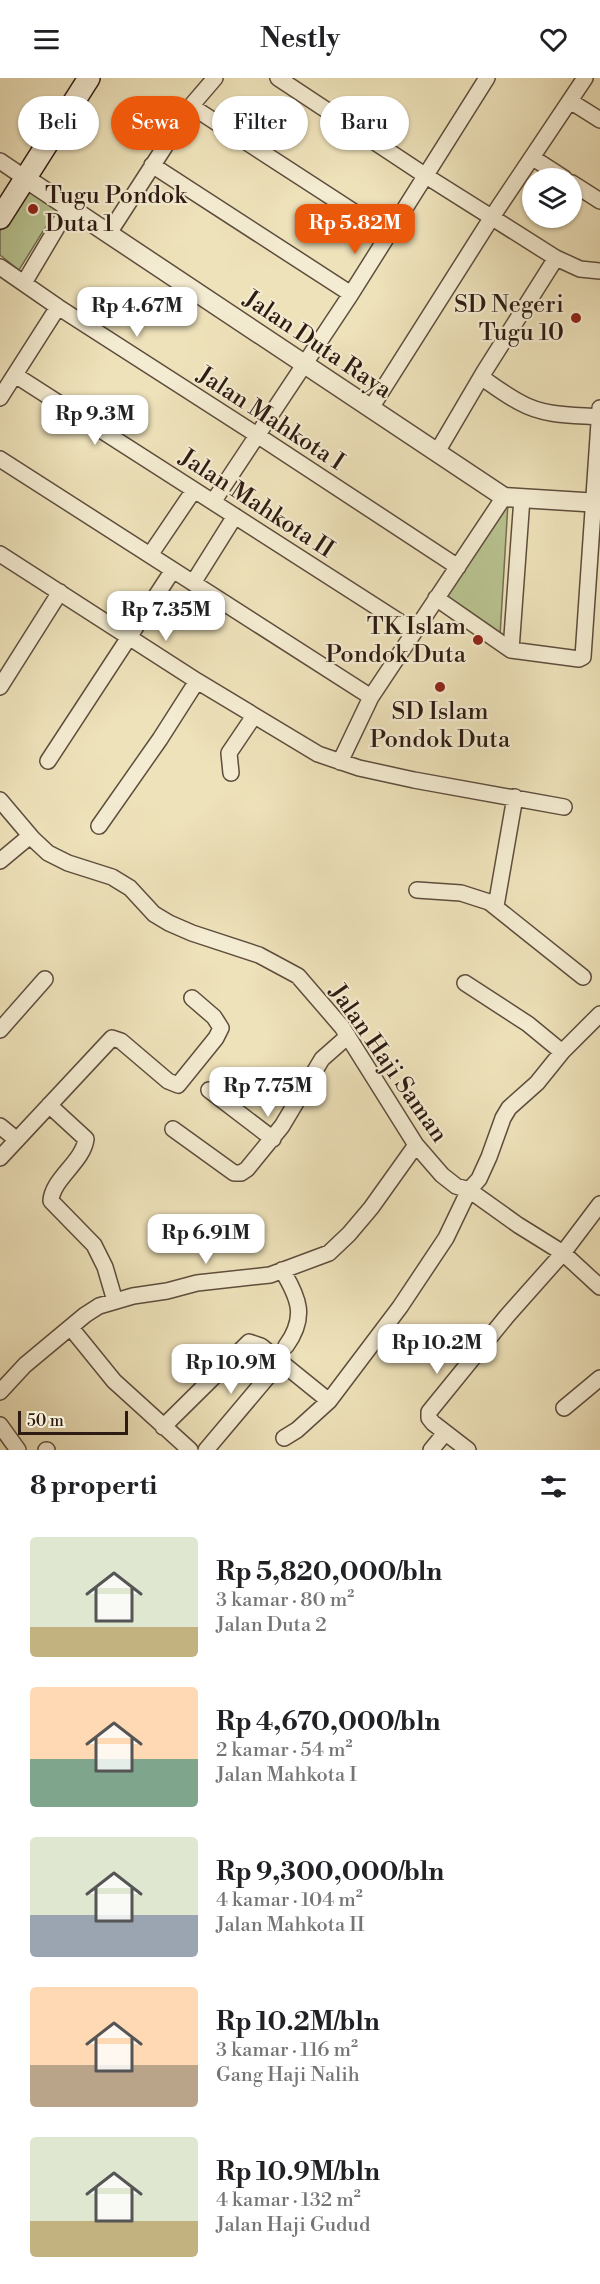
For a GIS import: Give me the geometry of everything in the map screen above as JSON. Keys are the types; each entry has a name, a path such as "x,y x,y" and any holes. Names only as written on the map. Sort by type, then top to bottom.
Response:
{"main road":[{"path":"0,218 89,78"}],"street":[{"path":"200,96 215,78"},
{"path":"278,78 426,176 556,258 580,268 600,271"},
{"path":"213,502 351,294 487,78"},
{"path":"371,408 492,217 585,78"},
{"path":"570,101 600,120"},
{"path":"200,112 388,234"},
{"path":"109,233 162,150"},
{"path":"533,158 548,168"},
{"path":"0,161 25,178"},
{"path":"152,165 351,294"},
{"name":"Jalan Duta Raya","path":"25,178 437,452 513,497"},
{"path":"582,189 600,201"},
{"path":"24,283 69,207"},
{"path":"437,452 556,258"},
{"name":"Jalan Mahkota I","path":"0,267 458,567"},
{"path":"0,398 58,307"},
{"name":"Jalan Mahkota II","path":"15,375 414,631"},
{"path":"482,377 522,404 534,409 556,414 599,417"},
{"path":"436,598 512,650 579,659 583,657 597,503 600,408"},
{"path":"0,459 371,697"},
{"path":"150,555 194,490"},
{"path":"513,497 597,503"},
{"path":"340,762 371,697 414,631 458,567 513,497"},
{"path":"512,650 513,497"},
{"path":"193,583 235,516"},
{"path":"0,554 197,681 318,754 340,762 414,780 564,807"},
{"path":"48,761 173,570"},
{"path":"0,687 60,592"},
{"path":"99,825 160,739 197,681"},
{"path":"231,772 229,753 254,716"},
{"path":"495,906 514,797"},
{"name":"Jalan Haji Saman","path":"0,800 40,847 55,857 122,882 154,914 169,924 259,955 290,970 305,983 348,1036 416,1145 442,1175 456,1186 469,1190 563,1253 600,1287"},
{"path":"0,861 30,836"},
{"path":"417,890 461,893 483,899 495,906 583,977"},
{"path":"0,1030 45,979"},
{"path":"465,983 528,1024 561,1052"},
{"path":"0,1158 112,1038 122,1041 171,1084 178,1085 220,1033 221,1028 214,1017 192,998"},
{"path":"284,1438 297,1430 328,1401 378,1338 446,1238 469,1190 484,1170 503,1118 509,1108 537,1083 561,1052 600,1014"},
{"path":"172,1129 234,1173 241,1173 273,1138 322,1059 348,1036"},
{"path":"209,1090 273,1138"},
{"path":"49,1105 86,1139 75,1161 52,1193 51,1201 94,1245 105,1267 115,1301"},
{"path":"0,1125 17,1140"},
{"path":"0,1392 25,1365 99,1306 133,1296 167,1291 197,1283 258,1277 320,1257 336,1248 370,1208 416,1145"},
{"path":"468,1450 433,1423 429,1418 429,1412 507,1316 563,1253 600,1204"},
{"path":"282,1270 295,1291 299,1307 297,1328 286,1346"},
{"path":"71,1328 114,1381 182,1448"},
{"path":"163,1427 249,1342 261,1346 328,1401"},
{"path":"206,1450 281,1362"},
{"path":"564,1408 600,1378"},
{"path":"0,1425 18,1450"},
{"path":"431,1450 445,1433"}],"green space":[{"path":"26,186 58,207 19,270 0,255 0,231"},
{"path":"508,503 500,636 439,594"}],"place":[{"name":"Tugu Pondok Duta 1","path":"33,209"},
{"name":"SD Negeri Tugu 10","path":"576,318"},
{"name":"TK Islam Pondok Duta","path":"478,640"},
{"name":"SD Islam Pondok Duta","path":"440,687"}]}
